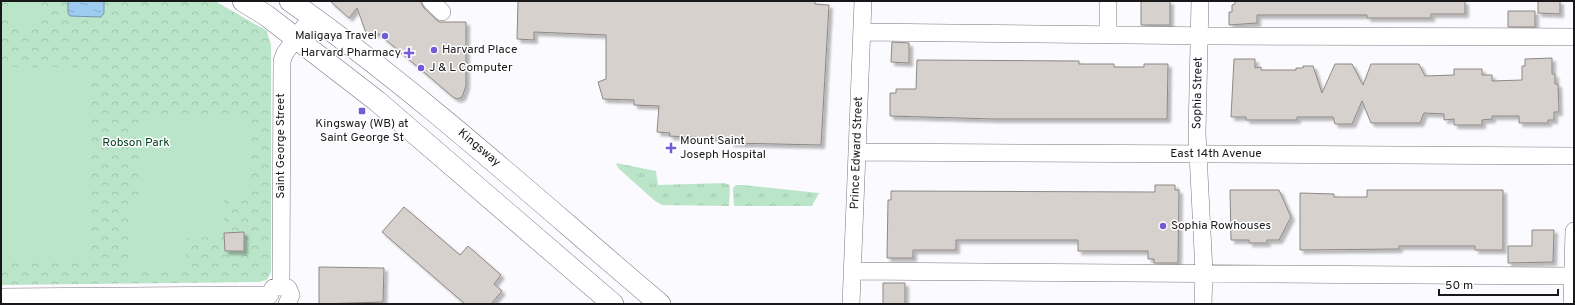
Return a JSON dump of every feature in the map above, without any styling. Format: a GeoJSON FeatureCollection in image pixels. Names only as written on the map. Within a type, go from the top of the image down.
{"type":"FeatureCollection","features":[{"type":"Feature","properties":{"kind":"main road"},"geometry":{"type":"LineString","coordinates":[[243,1],[267,16],[377,101],[613,304]]}},
{"type":"Feature","properties":{"kind":"main road","name":"Kingsway"},"geometry":{"type":"LineString","coordinates":[[290,1],[340,36],[481,148],[660,304]]}},
{"type":"Feature","properties":{"kind":"street","name":"Prince Edward Street"},"geometry":{"type":"LineString","coordinates":[[850,304],[863,1]]}},
{"type":"Feature","properties":{"kind":"street"},"geometry":{"type":"LineString","coordinates":[[1108,1],[1108,34]]}},
{"type":"Feature","properties":{"kind":"street","name":"Sophia Street"},"geometry":{"type":"LineString","coordinates":[[1200,1],[1198,154],[1204,272],[1203,304]]}},
{"type":"Feature","properties":{"kind":"street","name":"Saint George Street"},"geometry":{"type":"LineString","coordinates":[[275,295],[282,73],[285,53],[312,16]]}},
{"type":"Feature","properties":{"kind":"street"},"geometry":{"type":"LineString","coordinates":[[862,32],[1200,36],[1574,36]]}},
{"type":"Feature","properties":{"kind":"street","name":"East 14th Avenue"},"geometry":{"type":"LineString","coordinates":[[857,152],[1574,156]]}},
{"type":"Feature","properties":{"kind":"street"},"geometry":{"type":"LineString","coordinates":[[1572,304],[1574,231]]}},
{"type":"Feature","properties":{"kind":"street"},"geometry":{"type":"LineString","coordinates":[[852,271],[1204,272],[1572,276]]}},
{"type":"Feature","properties":{"kind":"street"},"geometry":{"type":"LineString","coordinates":[[1,297],[275,295],[285,286],[290,291],[291,299],[287,304]]}},
{"type":"Feature","properties":{"kind":"green space","name":"Robson Park"},"geometry":{"type":"Polygon","coordinates":[[[1,1],[215,1],[267,31],[271,45],[271,272],[267,280],[259,282],[1,285],[1,1]]]}},
{"type":"Feature","properties":{"kind":"green space"},"geometry":{"type":"Polygon","coordinates":[[[12,1],[38,1],[38,29],[12,29],[12,1]]]}},
{"type":"Feature","properties":{"kind":"green space"},"geometry":{"type":"Polygon","coordinates":[[[1,67],[88,67],[89,259],[1,259],[1,67]]]}},
{"type":"Feature","properties":{"kind":"green space"},"geometry":{"type":"Polygon","coordinates":[[[250,115],[251,197],[224,197],[224,237],[186,238],[186,271],[131,271],[130,198],[142,198],[142,116],[250,115]]]}},
{"type":"Feature","properties":{"kind":"green space"},"geometry":{"type":"Polygon","coordinates":[[[616,163],[656,171],[658,185],[724,183],[730,185],[729,206],[662,205],[655,201],[618,168],[616,163]]]}},
{"type":"Feature","properties":{"kind":"green space"},"geometry":{"type":"Polygon","coordinates":[[[736,185],[819,193],[812,206],[734,206],[733,188],[736,185]]]}},
{"type":"Feature","properties":{"kind":"water"},"geometry":{"type":"Polygon","coordinates":[[[68,1],[104,1],[104,13],[101,17],[70,16],[68,13],[68,1]]]}},
{"type":"Feature","properties":{"kind":"building","name":"Harvard Place"},"geometry":{"type":"Polygon","coordinates":[[[330,1],[420,1],[424,8],[439,22],[466,22],[466,86],[462,97],[457,99],[453,97],[379,34],[366,33],[357,8],[349,18],[330,1]]]}},
{"type":"Feature","properties":{"kind":"building","name":"Mount Saint Joseph Hospital"},"geometry":{"type":"Polygon","coordinates":[[[518,1],[815,1],[815,4],[829,5],[821,145],[730,143],[731,139],[669,136],[670,133],[657,132],[659,106],[634,105],[634,100],[603,99],[598,82],[606,79],[606,35],[534,32],[534,40],[517,39],[518,1]]]}},
{"type":"Feature","properties":{"kind":"building"},"geometry":{"type":"Polygon","coordinates":[[[1141,1],[1170,1],[1170,25],[1141,25],[1141,1]]]}},
{"type":"Feature","properties":{"kind":"building"},"geometry":{"type":"Polygon","coordinates":[[[1235,1],[1465,1],[1465,14],[1431,14],[1431,18],[1367,18],[1367,15],[1257,15],[1257,23],[1229,25],[1229,12],[1232,12],[1232,5],[1235,4],[1235,1]]]}},
{"type":"Feature","properties":{"kind":"building"},"geometry":{"type":"Polygon","coordinates":[[[1538,1],[1560,1],[1560,14],[1538,13],[1538,1]]]}},
{"type":"Feature","properties":{"kind":"building"},"geometry":{"type":"Polygon","coordinates":[[[1508,11],[1535,11],[1535,27],[1508,27],[1508,11]]]}},
{"type":"Feature","properties":{"kind":"building"},"geometry":{"type":"Polygon","coordinates":[[[892,42],[909,43],[909,63],[891,62],[892,42]]]}},
{"type":"Feature","properties":{"kind":"building"},"geometry":{"type":"Polygon","coordinates":[[[1552,58],[1552,74],[1555,74],[1555,84],[1558,84],[1559,112],[1554,112],[1554,120],[1548,120],[1548,123],[1519,123],[1519,116],[1492,116],[1492,119],[1482,120],[1482,125],[1454,125],[1454,119],[1444,120],[1444,114],[1424,113],[1420,123],[1371,123],[1362,101],[1352,124],[1335,124],[1333,117],[1297,117],[1297,120],[1246,120],[1246,117],[1231,117],[1234,59],[1255,59],[1255,68],[1261,67],[1261,70],[1296,70],[1296,68],[1303,68],[1303,66],[1313,66],[1322,93],[1335,64],[1352,64],[1363,85],[1371,64],[1419,64],[1425,76],[1454,75],[1454,69],[1482,69],[1482,75],[1492,75],[1492,81],[1522,80],[1522,66],[1525,66],[1525,59],[1552,58]]]}},
{"type":"Feature","properties":{"kind":"building"},"geometry":{"type":"Polygon","coordinates":[[[917,60],[1079,61],[1079,64],[1114,64],[1114,67],[1144,67],[1144,64],[1168,64],[1167,119],[994,119],[890,116],[890,93],[896,93],[896,89],[916,89],[917,60]]]}},
{"type":"Feature","properties":{"kind":"building"},"geometry":{"type":"Polygon","coordinates":[[[1155,185],[1175,185],[1175,190],[1179,190],[1178,263],[1154,263],[1154,259],[1148,259],[1148,251],[1078,251],[1078,240],[956,240],[956,250],[913,250],[913,258],[887,258],[888,200],[891,200],[891,191],[1155,192],[1155,185]]]}},
{"type":"Feature","properties":{"kind":"building"},"geometry":{"type":"Polygon","coordinates":[[[1230,190],[1279,190],[1291,217],[1279,240],[1267,240],[1267,243],[1249,243],[1249,240],[1231,240],[1230,190]]]}},
{"type":"Feature","properties":{"kind":"building"},"geometry":{"type":"Polygon","coordinates":[[[1367,190],[1503,190],[1503,250],[1475,250],[1475,246],[1399,246],[1399,249],[1300,250],[1300,193],[1334,194],[1334,197],[1367,197],[1367,190]]]}},
{"type":"Feature","properties":{"kind":"building"},"geometry":{"type":"Polygon","coordinates":[[[404,207],[460,255],[468,246],[501,275],[494,284],[502,291],[491,304],[465,304],[382,232],[404,207]]]}},
{"type":"Feature","properties":{"kind":"building"},"geometry":{"type":"Polygon","coordinates":[[[1532,230],[1554,230],[1553,262],[1508,263],[1508,246],[1532,246],[1532,230]]]}},
{"type":"Feature","properties":{"kind":"building"},"geometry":{"type":"Polygon","coordinates":[[[244,232],[244,251],[225,251],[224,233],[244,232]]]}},
{"type":"Feature","properties":{"kind":"building"},"geometry":{"type":"Polygon","coordinates":[[[319,267],[384,268],[383,302],[319,304],[319,267]]]}},
{"type":"Feature","properties":{"kind":"building"},"geometry":{"type":"Polygon","coordinates":[[[883,283],[905,283],[905,304],[883,304],[883,283]]]}},
{"type":"Feature","properties":{"kind":"place","name":"Maligaya Travel"},"geometry":{"type":"Point","coordinates":[385,36]}},
{"type":"Feature","properties":{"kind":"place","name":"Harvard Place"},"geometry":{"type":"Point","coordinates":[434,50]}},
{"type":"Feature","properties":{"kind":"place","name":"Harvard Pharmacy"},"geometry":{"type":"Point","coordinates":[409,53]}},
{"type":"Feature","properties":{"kind":"place","name":"J & L Computer"},"geometry":{"type":"Point","coordinates":[421,68]}},
{"type":"Feature","properties":{"kind":"place","name":"Kingsway (WB) at Saint George St"},"geometry":{"type":"Point","coordinates":[362,111]}},
{"type":"Feature","properties":{"kind":"place","name":"Mount Saint Joseph Hospital"},"geometry":{"type":"Point","coordinates":[671,148]}},
{"type":"Feature","properties":{"kind":"place","name":"Sophia Rowhouses"},"geometry":{"type":"Point","coordinates":[1163,226]}}]}
